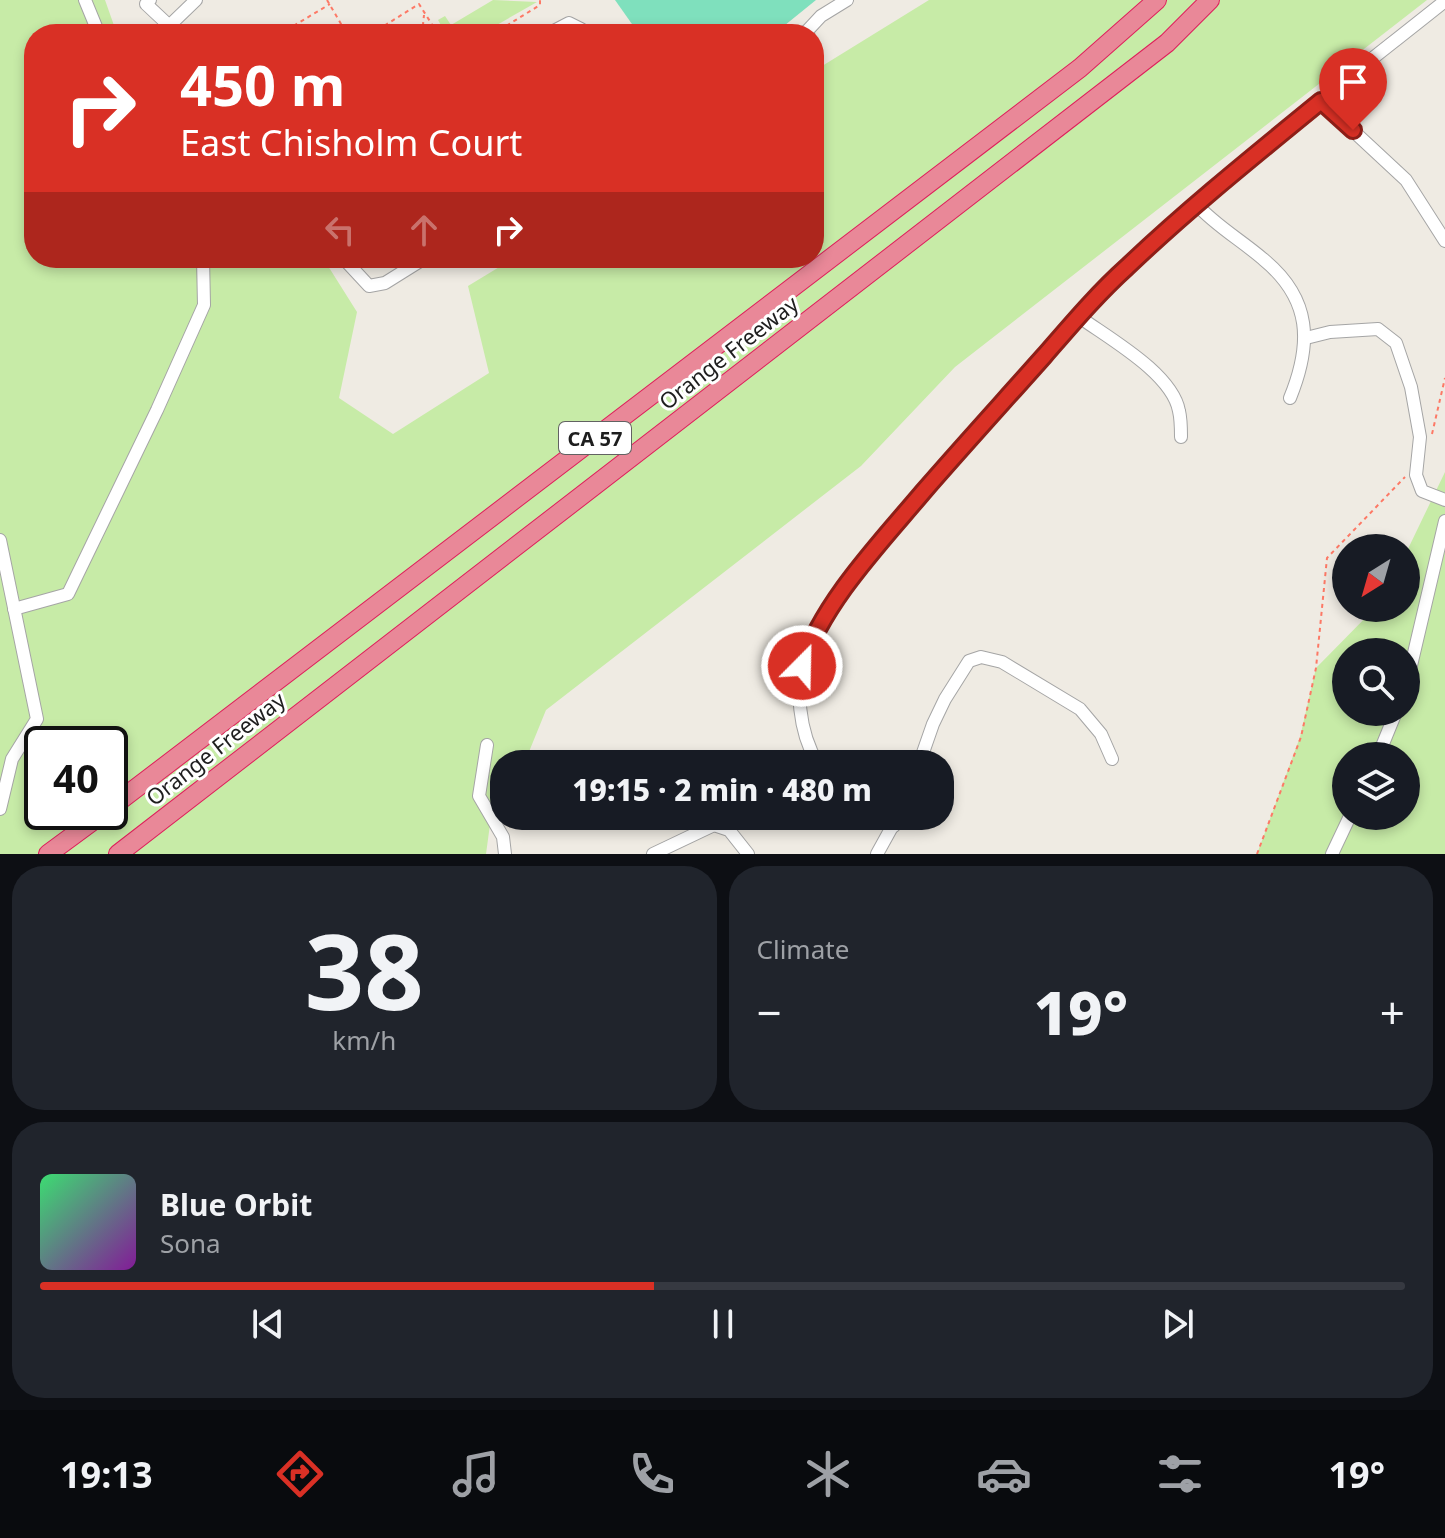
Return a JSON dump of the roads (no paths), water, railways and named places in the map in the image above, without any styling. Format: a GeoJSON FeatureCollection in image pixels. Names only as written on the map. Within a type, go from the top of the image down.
{"type":"FeatureCollection","features":[{"type":"Feature","properties":{"kind":"highway"},"geometry":{"type":"LineString","coordinates":[[1080,68],[1144,0]]}},
{"type":"Feature","properties":{"kind":"highway","name":"Orange Freeway"},"geometry":{"type":"LineString","coordinates":[[824,263],[1080,68],[1157,0]]}},
{"type":"Feature","properties":{"kind":"highway","name":"Orange Freeway"},"geometry":{"type":"LineString","coordinates":[[118,854],[1167,43],[1210,0]]}},
{"type":"Feature","properties":{"kind":"highway"},"geometry":{"type":"LineString","coordinates":[[1167,43],[1226,0]]}},
{"type":"Feature","properties":{"kind":"highway","name":"Orange Freeway"},"geometry":{"type":"LineString","coordinates":[[128,794],[818,268]]}},
{"type":"Feature","properties":{"kind":"highway"},"geometry":{"type":"LineString","coordinates":[[56,849],[81,830]]}},
{"type":"Feature","properties":{"kind":"street"},"geometry":{"type":"LineString","coordinates":[[85,0],[95,24]]}},
{"type":"Feature","properties":{"kind":"street"},"geometry":{"type":"LineString","coordinates":[[150,0],[146,4],[168,24]]}},
{"type":"Feature","properties":{"kind":"street"},"geometry":{"type":"LineString","coordinates":[[178,24],[196,0]]}},
{"type":"Feature","properties":{"kind":"street"},"geometry":{"type":"LineString","coordinates":[[814,24],[847,0]]}},
{"type":"Feature","properties":{"kind":"street"},"geometry":{"type":"LineString","coordinates":[[810,750],[801,712],[802,666],[813,637],[886,536],[984,421],[1125,268],[1196,204],[1444,4]]}},
{"type":"Feature","properties":{"kind":"street"},"geometry":{"type":"LineString","coordinates":[[1321,101],[1406,180],[1445,241]]}},
{"type":"Feature","properties":{"kind":"street"},"geometry":{"type":"LineString","coordinates":[[1196,204],[1215,224],[1263,258],[1284,280],[1299,308],[1306,338],[1303,367],[1290,398]]}},
{"type":"Feature","properties":{"kind":"street"},"geometry":{"type":"LineString","coordinates":[[14,609],[68,594],[204,305],[203,268]]}},
{"type":"Feature","properties":{"kind":"street"},"geometry":{"type":"LineString","coordinates":[[352,268],[369,286],[385,283],[409,268]]}},
{"type":"Feature","properties":{"kind":"street"},"geometry":{"type":"LineString","coordinates":[[1078,316],[1158,375],[1171,391],[1179,409],[1181,437]]}},
{"type":"Feature","properties":{"kind":"street"},"geometry":{"type":"LineString","coordinates":[[1306,338],[1330,332],[1378,329],[1396,343],[1411,387],[1420,437],[1416,475],[1422,491],[1445,500]]}},
{"type":"Feature","properties":{"kind":"street"},"geometry":{"type":"LineString","coordinates":[[1418,638],[1445,521]]}},
{"type":"Feature","properties":{"kind":"street"},"geometry":{"type":"LineString","coordinates":[[0,540],[37,719],[12,759],[0,809]]}},
{"type":"Feature","properties":{"kind":"street"},"geometry":{"type":"LineString","coordinates":[[924,750],[945,699],[969,661],[981,657],[1002,662],[1080,709],[1101,734],[1112,759]]}},
{"type":"Feature","properties":{"kind":"street"},"geometry":{"type":"LineString","coordinates":[[487,745],[479,796],[503,837],[505,854]]}},
{"type":"Feature","properties":{"kind":"street"},"geometry":{"type":"LineString","coordinates":[[653,854],[714,825],[729,830],[748,854]]}},
{"type":"Feature","properties":{"kind":"street"},"geometry":{"type":"LineString","coordinates":[[877,854],[891,830]]}},
{"type":"Feature","properties":{"kind":"street"},"geometry":{"type":"LineString","coordinates":[[1332,854],[1343,830]]}}]}
